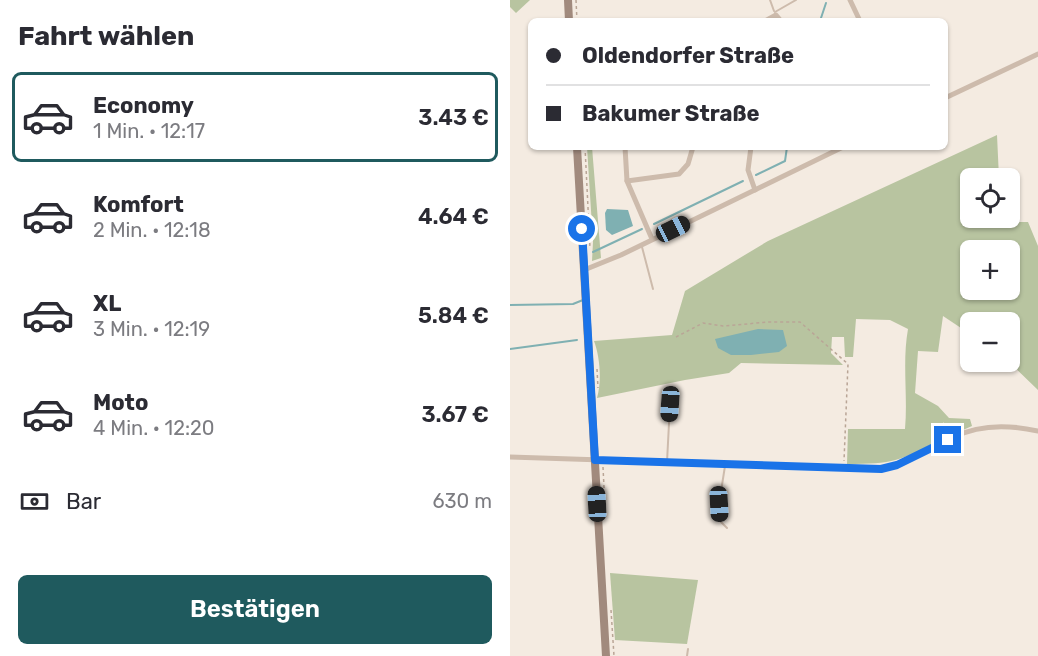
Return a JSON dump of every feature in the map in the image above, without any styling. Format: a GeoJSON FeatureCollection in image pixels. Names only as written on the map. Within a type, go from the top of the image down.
{"type":"FeatureCollection","features":[{"type":"Feature","properties":{"kind":"main road"},"geometry":{"type":"LineString","coordinates":[[568,0],[569,18]]}},
{"type":"Feature","properties":{"kind":"main road"},"geometry":{"type":"LineString","coordinates":[[577,150],[606,656]]}},
{"type":"Feature","properties":{"kind":"street"},"geometry":{"type":"LineString","coordinates":[[850,0],[859,18]]}},
{"type":"Feature","properties":{"kind":"street"},"geometry":{"type":"LineString","coordinates":[[769,18],[775,13],[779,18]]}},
{"type":"Feature","properties":{"kind":"street"},"geometry":{"type":"LineString","coordinates":[[948,97],[1038,54]]}},
{"type":"Feature","properties":{"kind":"street"},"geometry":{"type":"LineString","coordinates":[[625,150],[627,181],[652,239]]}},
{"type":"Feature","properties":{"kind":"street"},"geometry":{"type":"LineString","coordinates":[[627,181],[679,174],[688,164],[692,150]]}},
{"type":"Feature","properties":{"kind":"street"},"geometry":{"type":"LineString","coordinates":[[751,150],[748,170],[755,190]]}},
{"type":"Feature","properties":{"kind":"street"},"geometry":{"type":"LineString","coordinates":[[584,270],[837,150]]}},
{"type":"Feature","properties":{"kind":"street"},"geometry":{"type":"LineString","coordinates":[[510,457],[881,469],[897,465],[956,436],[988,427],[1022,427],[1038,431]]}},
{"type":"Feature","properties":{"kind":"lane"},"geometry":{"type":"LineString","coordinates":[[770,0],[775,13],[796,0]]}},
{"type":"Feature","properties":{"kind":"lane"},"geometry":{"type":"LineString","coordinates":[[641,244],[652,289]]}},
{"type":"Feature","properties":{"kind":"lane"},"geometry":{"type":"LineString","coordinates":[[667,462],[670,404]]}},
{"type":"Feature","properties":{"kind":"lane"},"geometry":{"type":"LineString","coordinates":[[726,463],[719,504],[720,521],[727,528]]}},
{"type":"Feature","properties":{"kind":"lane"},"geometry":{"type":"LineString","coordinates":[[687,656],[688,649]]}},
{"type":"Feature","properties":{"kind":"path"},"geometry":{"type":"LineString","coordinates":[[576,0],[577,18]]}},
{"type":"Feature","properties":{"kind":"path"},"geometry":{"type":"LineString","coordinates":[[676,337],[703,323],[723,326],[800,322],[848,364],[846,445],[843,467]]}},
{"type":"Feature","properties":{"kind":"green space"},"geometry":{"type":"Polygon","coordinates":[[[510,0],[530,0],[516,13],[510,7],[510,0]]]}},
{"type":"Feature","properties":{"kind":"green space"},"geometry":{"type":"Polygon","coordinates":[[[997,135],[999,168],[960,168],[960,228],[1020,228],[1020,222],[1028,222],[1038,246],[1038,390],[1019,372],[1020,312],[960,312],[960,327],[943,316],[938,352],[918,351],[915,393],[938,406],[949,418],[970,419],[972,426],[954,434],[943,422],[945,435],[941,439],[896,460],[847,464],[848,429],[905,429],[905,354],[908,329],[890,320],[856,319],[853,357],[845,357],[844,337],[832,337],[831,353],[843,365],[741,363],[729,373],[597,398],[600,369],[594,341],[672,335],[685,291],[768,241],[997,135]]]}},
{"type":"Feature","properties":{"kind":"green space"},"geometry":{"type":"Polygon","coordinates":[[[587,150],[592,150],[601,258],[592,261],[593,242],[587,150]]]}},
{"type":"Feature","properties":{"kind":"green space"},"geometry":{"type":"Polygon","coordinates":[[[610,573],[698,580],[687,644],[615,640],[610,573]]]}},
{"type":"Feature","properties":{"kind":"water"},"geometry":{"type":"Polygon","coordinates":[[[607,209],[628,210],[633,226],[612,235],[606,230],[605,213],[607,209]]]}},
{"type":"Feature","properties":{"kind":"water"},"geometry":{"type":"Polygon","coordinates":[[[758,329],[783,330],[787,346],[779,352],[751,355],[731,355],[718,348],[715,339],[758,329]]]}},
{"type":"Feature","properties":{"kind":"waterway"},"geometry":{"type":"LineString","coordinates":[[821,18],[826,3]]}},
{"type":"Feature","properties":{"kind":"waterway"},"geometry":{"type":"LineString","coordinates":[[756,175],[785,161],[787,150]]}},
{"type":"Feature","properties":{"kind":"waterway"},"geometry":{"type":"LineString","coordinates":[[654,224],[743,181]]}},
{"type":"Feature","properties":{"kind":"waterway"},"geometry":{"type":"LineString","coordinates":[[593,252],[642,229]]}},
{"type":"Feature","properties":{"kind":"waterway"},"geometry":{"type":"LineString","coordinates":[[510,305],[573,304],[583,300]]}},
{"type":"Feature","properties":{"kind":"waterway"},"geometry":{"type":"LineString","coordinates":[[510,349],[577,340]]}},
{"type":"Feature","properties":{"kind":"route"},"geometry":{"type":"LineString","coordinates":[[582,229],[595,460],[881,469],[897,465],[948,440]]}}]}
